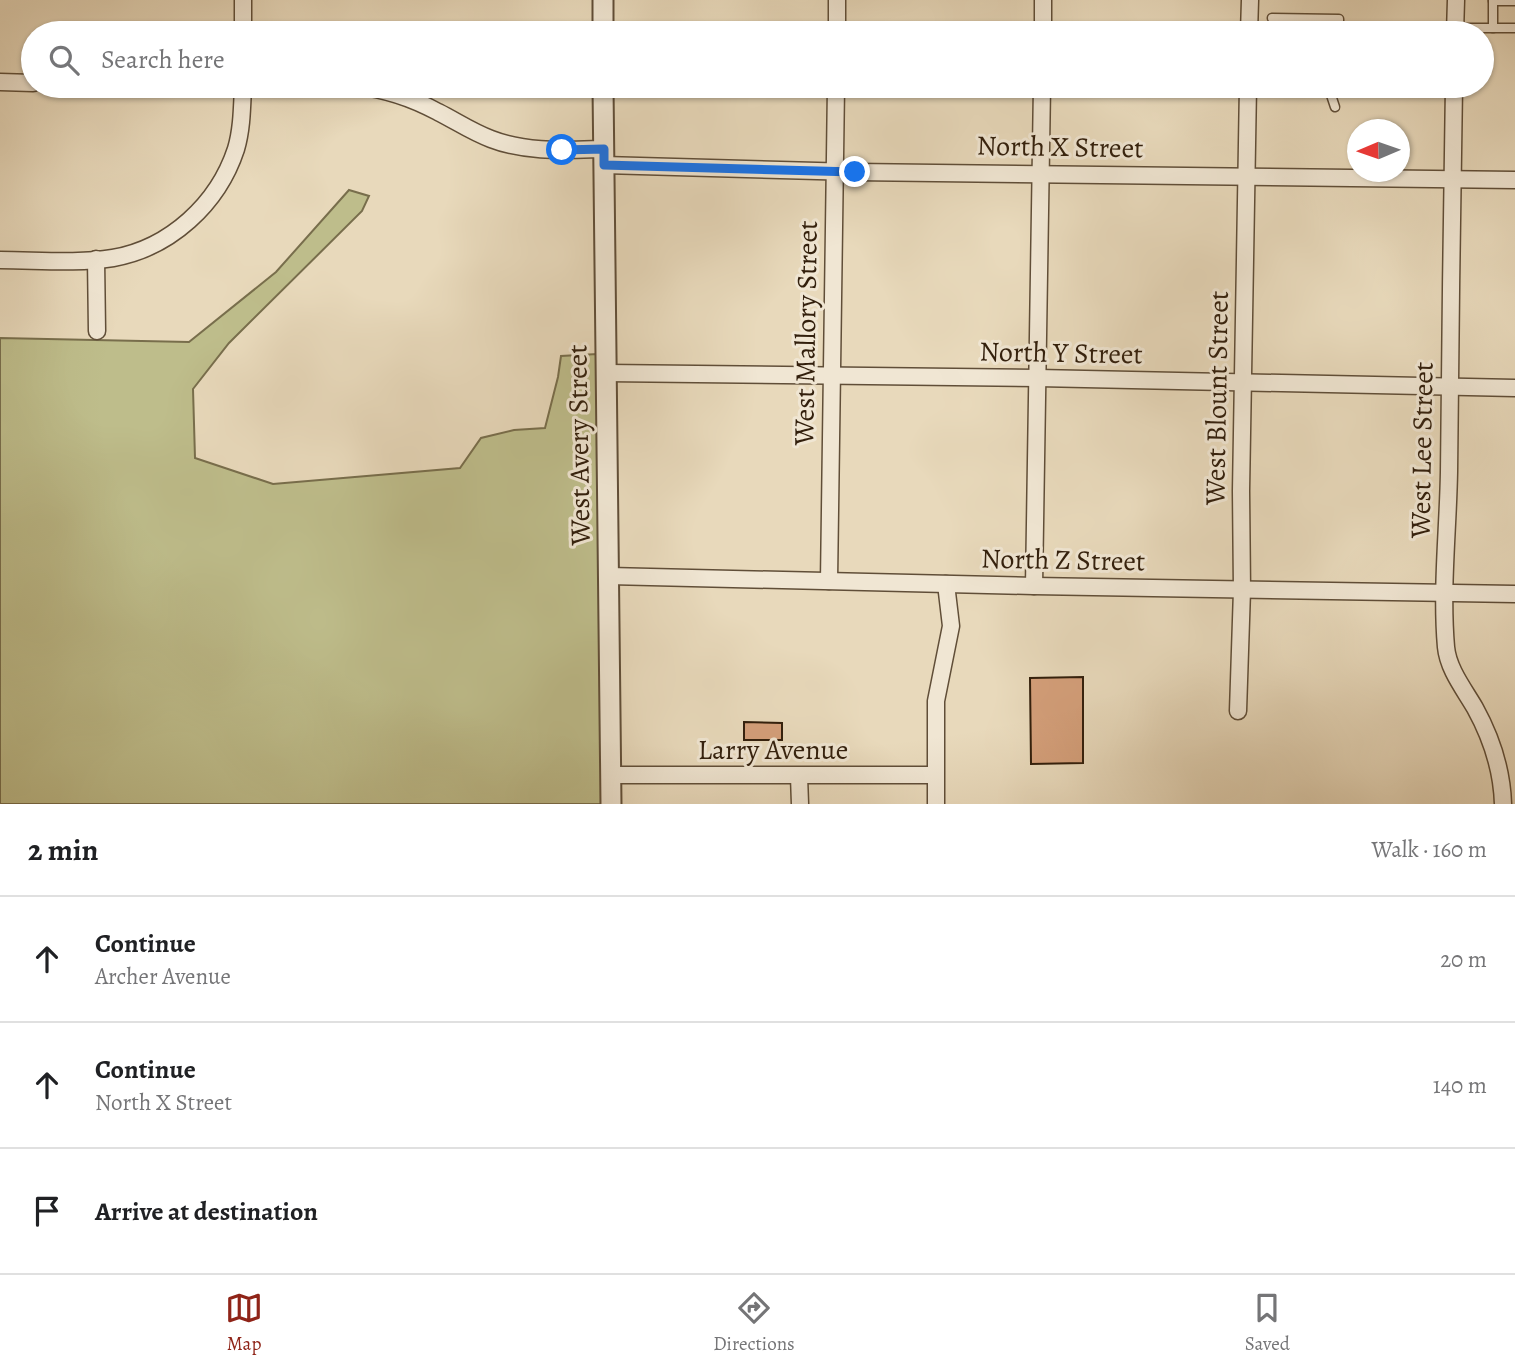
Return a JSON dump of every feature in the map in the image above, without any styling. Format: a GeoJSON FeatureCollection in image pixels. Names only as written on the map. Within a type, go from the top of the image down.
{"type":"FeatureCollection","features":[{"type":"Feature","properties":{"kind":"street"},"geometry":{"type":"LineString","coordinates":[[243,0],[243,21]]}},
{"type":"Feature","properties":{"kind":"street"},"geometry":{"type":"LineString","coordinates":[[603,0],[603,21]]}},
{"type":"Feature","properties":{"kind":"street"},"geometry":{"type":"LineString","coordinates":[[837,0],[837,21]]}},
{"type":"Feature","properties":{"kind":"street"},"geometry":{"type":"LineString","coordinates":[[1043,0],[1043,21]]}},
{"type":"Feature","properties":{"kind":"street"},"geometry":{"type":"LineString","coordinates":[[1249,21],[1250,0]]}},
{"type":"Feature","properties":{"kind":"street"},"geometry":{"type":"LineString","coordinates":[[1455,21],[1456,0]]}},
{"type":"Feature","properties":{"kind":"street"},"geometry":{"type":"LineString","coordinates":[[0,82],[21,83]]}},
{"type":"Feature","properties":{"kind":"street"},"geometry":{"type":"LineString","coordinates":[[0,260],[118,257],[156,243],[182,226],[206,203],[224,177],[236,148],[243,98]]}},
{"type":"Feature","properties":{"kind":"street","name":"North X Street"},"geometry":{"type":"LineString","coordinates":[[406,98],[478,134],[518,147],[604,157],[835,170],[1515,180]]}},
{"type":"Feature","properties":{"kind":"street","name":"West Avery Street"},"geometry":{"type":"LineString","coordinates":[[603,98],[611,804]]}},
{"type":"Feature","properties":{"kind":"street","name":"West Mallory Street"},"geometry":{"type":"LineString","coordinates":[[829,582],[836,98]]}},
{"type":"Feature","properties":{"kind":"street"},"geometry":{"type":"LineString","coordinates":[[1034,586],[1042,98]]}},
{"type":"Feature","properties":{"kind":"street","name":"West Blount Street"},"geometry":{"type":"LineString","coordinates":[[1238,711],[1248,98]]}},
{"type":"Feature","properties":{"kind":"street","name":"West Lee Street"},"geometry":{"type":"LineString","coordinates":[[1454,98],[1446,650],[1449,662],[1489,740],[1507,802]]}},
{"type":"Feature","properties":{"kind":"street"},"geometry":{"type":"LineString","coordinates":[[96,259],[97,331]]}},
{"type":"Feature","properties":{"kind":"street","name":"North Y Street"},"geometry":{"type":"LineString","coordinates":[[606,373],[1038,378],[1515,388]]}},
{"type":"Feature","properties":{"kind":"street","name":"North Z Street"},"geometry":{"type":"LineString","coordinates":[[609,576],[1515,594]]}},
{"type":"Feature","properties":{"kind":"street"},"geometry":{"type":"LineString","coordinates":[[936,804],[936,701],[951,626],[946,584]]}},
{"type":"Feature","properties":{"kind":"street","name":"Larry Avenue"},"geometry":{"type":"LineString","coordinates":[[612,775],[935,775]]}},
{"type":"Feature","properties":{"kind":"street"},"geometry":{"type":"LineString","coordinates":[[799,776],[800,804]]}},
{"type":"Feature","properties":{"kind":"lane"},"geometry":{"type":"LineString","coordinates":[[1493,21],[1493,1],[1515,1]]}},
{"type":"Feature","properties":{"kind":"lane"},"geometry":{"type":"LineString","coordinates":[[1272,18],[1339,21]]}},
{"type":"Feature","properties":{"kind":"lane"},"geometry":{"type":"LineString","coordinates":[[1494,28],[1515,28]]}},
{"type":"Feature","properties":{"kind":"lane"},"geometry":{"type":"LineString","coordinates":[[1332,98],[1335,107]]}},
{"type":"Feature","properties":{"kind":"shaded area"},"geometry":{"type":"Polygon","coordinates":[[[349,190],[369,196],[362,211],[229,343],[193,389],[195,458],[273,484],[460,468],[481,438],[514,430],[545,428],[561,356],[597,354],[604,804],[0,804],[0,338],[189,342],[276,272],[349,190]]]}},
{"type":"Feature","properties":{"kind":"building"},"geometry":{"type":"Polygon","coordinates":[[[1083,677],[1083,763],[1031,764],[1030,678],[1083,677]]]}},
{"type":"Feature","properties":{"kind":"building"},"geometry":{"type":"Polygon","coordinates":[[[744,722],[782,723],[782,740],[744,740],[744,722]]]}},
{"type":"Feature","properties":{"kind":"route"},"geometry":{"type":"LineString","coordinates":[[562,150],[604,149],[604,165],[855,172]]}}]}
